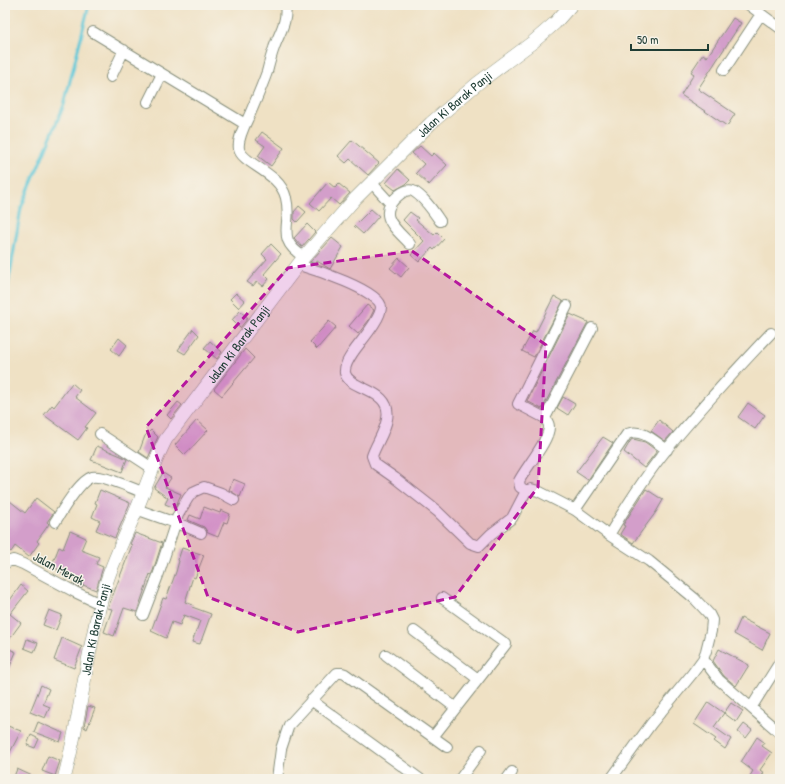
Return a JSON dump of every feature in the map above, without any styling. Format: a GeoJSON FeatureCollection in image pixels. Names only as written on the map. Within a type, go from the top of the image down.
{"type":"FeatureCollection","features":[{"type":"Feature","properties":{"kind":"street"},"geometry":{"type":"LineString","coordinates":[[285,5],[286,18],[273,49],[262,86],[240,138],[239,150],[244,157],[278,182],[282,189],[286,197],[288,210],[288,242],[301,261],[347,282],[373,297],[380,304],[381,309],[376,321],[350,357],[345,367],[347,377],[351,381],[374,393],[385,404],[387,410],[387,420],[372,456],[375,464],[437,511],[465,539],[475,546],[479,546],[512,518],[526,492],[531,489],[538,491],[576,510],[609,535],[649,561],[694,598],[709,614],[712,620],[711,631],[703,659],[651,724],[611,779]]}},
{"type":"Feature","properties":{"kind":"street","name":"Jalan Ki Barak Panji"},"geometry":{"type":"LineString","coordinates":[[64,779],[100,604],[112,567],[152,468],[166,439],[301,261],[344,210],[454,102],[533,42],[555,23],[570,5]]}},
{"type":"Feature","properties":{"kind":"street"},"geometry":{"type":"LineString","coordinates":[[749,5],[780,28]]}},
{"type":"Feature","properties":{"kind":"street"},"geometry":{"type":"LineString","coordinates":[[724,70],[761,14]]}},
{"type":"Feature","properties":{"kind":"street"},"geometry":{"type":"LineString","coordinates":[[93,32],[246,124]]}},
{"type":"Feature","properties":{"kind":"street"},"geometry":{"type":"LineString","coordinates":[[111,76],[124,50]]}},
{"type":"Feature","properties":{"kind":"street"},"geometry":{"type":"LineString","coordinates":[[148,102],[162,74]]}},
{"type":"Feature","properties":{"kind":"street"},"geometry":{"type":"LineString","coordinates":[[371,182],[390,203]]}},
{"type":"Feature","properties":{"kind":"street"},"geometry":{"type":"LineString","coordinates":[[410,244],[399,232],[388,216],[390,203],[403,192],[409,190],[414,192],[421,198],[440,221]]}},
{"type":"Feature","properties":{"kind":"street"},"geometry":{"type":"LineString","coordinates":[[526,492],[520,486],[519,481],[543,444],[549,428],[548,422],[545,418],[518,404],[567,306]]}},
{"type":"Feature","properties":{"kind":"street"},"geometry":{"type":"LineString","coordinates":[[545,418],[592,328]]}},
{"type":"Feature","properties":{"kind":"street"},"geometry":{"type":"LineString","coordinates":[[609,535],[631,499],[667,450],[739,366],[771,333]]}},
{"type":"Feature","properties":{"kind":"street"},"geometry":{"type":"LineString","coordinates":[[576,510],[627,434],[634,431],[639,432],[667,450]]}},
{"type":"Feature","properties":{"kind":"street"},"geometry":{"type":"LineString","coordinates":[[100,434],[152,468]]}},
{"type":"Feature","properties":{"kind":"street"},"geometry":{"type":"LineString","coordinates":[[55,522],[74,493],[86,481],[92,478],[102,478],[143,492]]}},
{"type":"Feature","properties":{"kind":"street"},"geometry":{"type":"LineString","coordinates":[[143,615],[175,523],[188,498],[193,492],[204,487],[212,489],[234,500]]}},
{"type":"Feature","properties":{"kind":"street"},"geometry":{"type":"LineString","coordinates":[[136,509],[201,533]]}},
{"type":"Feature","properties":{"kind":"street","name":"Jalan Merak"},"geometry":{"type":"LineString","coordinates":[[5,553],[9,562],[23,564],[100,604]]}},
{"type":"Feature","properties":{"kind":"street"},"geometry":{"type":"LineString","coordinates":[[433,737],[506,644],[442,598]]}},
{"type":"Feature","properties":{"kind":"street"},"geometry":{"type":"LineString","coordinates":[[414,631],[478,679]]}},
{"type":"Feature","properties":{"kind":"street"},"geometry":{"type":"LineString","coordinates":[[386,656],[456,708]]}},
{"type":"Feature","properties":{"kind":"street"},"geometry":{"type":"LineString","coordinates":[[703,659],[719,680],[780,734]]}},
{"type":"Feature","properties":{"kind":"street"},"geometry":{"type":"LineString","coordinates":[[751,708],[780,662]]}},
{"type":"Feature","properties":{"kind":"street"},"geometry":{"type":"LineString","coordinates":[[277,779],[281,748],[289,725],[337,673],[342,673],[447,747]]}},
{"type":"Feature","properties":{"kind":"street"},"geometry":{"type":"LineString","coordinates":[[311,700],[420,779]]}},
{"type":"Feature","properties":{"kind":"street"},"geometry":{"type":"LineString","coordinates":[[460,779],[481,750]]}},
{"type":"Feature","properties":{"kind":"highlighted area"},"geometry":{"type":"Polygon","coordinates":[[[412,251],[546,345],[538,487],[455,597],[298,632],[208,597],[146,427],[288,268],[412,251]]]}},
{"type":"Feature","properties":{"kind":"building"},"geometry":{"type":"Polygon","coordinates":[[[733,18],[741,23],[698,89],[735,114],[727,126],[681,95],[694,74],[691,72],[703,54],[707,57],[733,18]]]}},
{"type":"Feature","properties":{"kind":"building"},"geometry":{"type":"Polygon","coordinates":[[[262,132],[284,148],[271,166],[258,156],[265,146],[256,140],[262,132]]]}},
{"type":"Feature","properties":{"kind":"building"},"geometry":{"type":"Polygon","coordinates":[[[352,140],[379,163],[368,175],[350,159],[346,163],[338,156],[352,140]]]}},
{"type":"Feature","properties":{"kind":"building"},"geometry":{"type":"Polygon","coordinates":[[[420,146],[431,156],[434,153],[447,165],[429,185],[416,173],[424,164],[412,153],[420,146]]]}},
{"type":"Feature","properties":{"kind":"building"},"geometry":{"type":"Polygon","coordinates":[[[398,169],[410,180],[395,190],[386,183],[398,169]]]}},
{"type":"Feature","properties":{"kind":"building"},"geometry":{"type":"Polygon","coordinates":[[[328,182],[335,188],[339,184],[350,193],[339,205],[331,198],[319,211],[310,203],[328,182]]]}},
{"type":"Feature","properties":{"kind":"building"},"geometry":{"type":"Polygon","coordinates":[[[299,206],[306,212],[297,222],[294,219],[294,212],[299,206]]]}},
{"type":"Feature","properties":{"kind":"building"},"geometry":{"type":"Polygon","coordinates":[[[371,209],[379,216],[363,234],[354,226],[371,209]]]}},
{"type":"Feature","properties":{"kind":"building"},"geometry":{"type":"Polygon","coordinates":[[[410,212],[418,218],[416,220],[434,235],[437,232],[444,239],[434,250],[432,248],[419,262],[411,255],[424,241],[403,220],[410,212]]]}},
{"type":"Feature","properties":{"kind":"building"},"geometry":{"type":"Polygon","coordinates":[[[307,224],[315,232],[302,247],[294,238],[307,224]]]}},
{"type":"Feature","properties":{"kind":"building"},"geometry":{"type":"Polygon","coordinates":[[[332,238],[343,247],[330,269],[317,261],[316,264],[310,262],[332,238]]]}},
{"type":"Feature","properties":{"kind":"building"},"geometry":{"type":"Polygon","coordinates":[[[271,244],[281,254],[264,274],[269,279],[263,286],[257,281],[253,286],[247,282],[267,259],[262,254],[271,244]]]}},
{"type":"Feature","properties":{"kind":"building"},"geometry":{"type":"Polygon","coordinates":[[[399,258],[409,267],[401,277],[390,268],[399,258]]]}},
{"type":"Feature","properties":{"kind":"building"},"geometry":{"type":"Polygon","coordinates":[[[236,293],[245,301],[239,308],[230,299],[236,293]]]}},
{"type":"Feature","properties":{"kind":"building"},"geometry":{"type":"Polygon","coordinates":[[[554,296],[563,301],[534,357],[522,351],[533,331],[536,332],[554,296]]]}},
{"type":"Feature","properties":{"kind":"building"},"geometry":{"type":"Polygon","coordinates":[[[367,305],[374,310],[369,320],[358,334],[349,326],[367,305]]]}},
{"type":"Feature","properties":{"kind":"building"},"geometry":{"type":"Polygon","coordinates":[[[240,311],[248,318],[240,328],[232,320],[240,311]]]}},
{"type":"Feature","properties":{"kind":"building"},"geometry":{"type":"Polygon","coordinates":[[[570,314],[588,322],[542,409],[527,401],[570,314]]]}},
{"type":"Feature","properties":{"kind":"building"},"geometry":{"type":"Polygon","coordinates":[[[329,321],[336,327],[317,349],[310,342],[329,321]]]}},
{"type":"Feature","properties":{"kind":"building"},"geometry":{"type":"Polygon","coordinates":[[[193,329],[199,335],[185,354],[178,350],[193,329]]]}},
{"type":"Feature","properties":{"kind":"building"},"geometry":{"type":"Polygon","coordinates":[[[119,338],[127,345],[119,356],[111,349],[119,338]]]}},
{"type":"Feature","properties":{"kind":"building"},"geometry":{"type":"Polygon","coordinates":[[[210,341],[222,352],[217,359],[204,348],[210,341]]]}},
{"type":"Feature","properties":{"kind":"building"},"geometry":{"type":"Polygon","coordinates":[[[245,349],[254,358],[222,396],[214,389],[245,349]]]}},
{"type":"Feature","properties":{"kind":"building"},"geometry":{"type":"Polygon","coordinates":[[[72,383],[80,390],[75,397],[96,413],[85,427],[87,428],[78,440],[44,415],[52,405],[54,407],[72,383]]]}},
{"type":"Feature","properties":{"kind":"building"},"geometry":{"type":"Polygon","coordinates":[[[563,397],[575,404],[568,415],[557,408],[563,397]]]}},
{"type":"Feature","properties":{"kind":"building"},"geometry":{"type":"Polygon","coordinates":[[[178,402],[182,405],[171,419],[167,415],[178,402]]]}},
{"type":"Feature","properties":{"kind":"building"},"geometry":{"type":"Polygon","coordinates":[[[748,403],[765,415],[755,429],[738,417],[748,403]]]}},
{"type":"Feature","properties":{"kind":"building"},"geometry":{"type":"Polygon","coordinates":[[[197,420],[208,430],[185,455],[175,445],[197,420]]]}},
{"type":"Feature","properties":{"kind":"building"},"geometry":{"type":"Polygon","coordinates":[[[659,420],[673,432],[665,441],[651,431],[659,420]]]}},
{"type":"Feature","properties":{"kind":"building"},"geometry":{"type":"Polygon","coordinates":[[[151,430],[158,437],[148,458],[139,452],[145,436],[151,430]]]}},
{"type":"Feature","properties":{"kind":"building"},"geometry":{"type":"Polygon","coordinates":[[[603,437],[613,443],[588,480],[576,472],[603,437]]]}},
{"type":"Feature","properties":{"kind":"building"},"geometry":{"type":"Polygon","coordinates":[[[633,439],[645,442],[657,451],[644,468],[624,452],[633,439]]]}},
{"type":"Feature","properties":{"kind":"building"},"geometry":{"type":"Polygon","coordinates":[[[97,446],[127,459],[122,472],[91,460],[97,446]]]}},
{"type":"Feature","properties":{"kind":"building"},"geometry":{"type":"Polygon","coordinates":[[[163,473],[171,478],[165,487],[181,494],[175,508],[165,504],[168,498],[154,488],[163,473]]]}},
{"type":"Feature","properties":{"kind":"building"},"geometry":{"type":"Polygon","coordinates":[[[233,479],[245,484],[240,497],[229,490],[233,479]]]}},
{"type":"Feature","properties":{"kind":"building"},"geometry":{"type":"Polygon","coordinates":[[[646,489],[663,500],[633,543],[620,534],[625,526],[623,525],[646,489]]]}},
{"type":"Feature","properties":{"kind":"building"},"geometry":{"type":"Polygon","coordinates":[[[100,490],[130,503],[115,538],[96,530],[100,521],[92,517],[100,490]]]}},
{"type":"Feature","properties":{"kind":"building"},"geometry":{"type":"Polygon","coordinates":[[[36,498],[54,512],[47,522],[49,524],[37,541],[39,543],[29,557],[15,546],[11,552],[5,547],[5,508],[10,501],[25,513],[36,498]]]}},
{"type":"Feature","properties":{"kind":"building"},"geometry":{"type":"Polygon","coordinates":[[[204,507],[220,513],[221,510],[230,514],[227,523],[224,522],[218,537],[208,533],[204,527],[188,520],[190,515],[200,519],[204,507]]]}},
{"type":"Feature","properties":{"kind":"building"},"geometry":{"type":"Polygon","coordinates":[[[70,531],[86,538],[81,550],[99,557],[96,564],[103,567],[96,590],[83,585],[82,588],[73,584],[76,578],[57,571],[58,569],[51,567],[59,547],[63,549],[70,531]]]}},
{"type":"Feature","properties":{"kind":"building"},"geometry":{"type":"Polygon","coordinates":[[[135,533],[162,543],[137,612],[124,608],[114,636],[104,632],[112,609],[108,608],[132,545],[130,544],[135,533]]]}},
{"type":"Feature","properties":{"kind":"building"},"geometry":{"type":"Polygon","coordinates":[[[182,548],[204,555],[195,578],[193,577],[185,602],[193,605],[192,607],[211,614],[200,644],[192,642],[200,621],[184,615],[180,625],[172,622],[166,638],[151,631],[163,598],[166,599],[176,572],[182,548]]]}},
{"type":"Feature","properties":{"kind":"building"},"geometry":{"type":"Polygon","coordinates":[[[21,585],[28,591],[10,614],[21,623],[5,645],[5,607],[21,585]]]}},
{"type":"Feature","properties":{"kind":"building"},"geometry":{"type":"Polygon","coordinates":[[[49,610],[62,615],[56,630],[43,625],[49,610]]]}},
{"type":"Feature","properties":{"kind":"building"},"geometry":{"type":"Polygon","coordinates":[[[741,618],[770,633],[762,650],[734,634],[741,618]]]}},
{"type":"Feature","properties":{"kind":"building"},"geometry":{"type":"Polygon","coordinates":[[[62,638],[82,647],[74,668],[54,660],[62,638]]]}},
{"type":"Feature","properties":{"kind":"building"},"geometry":{"type":"Polygon","coordinates":[[[27,639],[38,643],[34,652],[24,648],[27,639]]]}},
{"type":"Feature","properties":{"kind":"building"},"geometry":{"type":"Polygon","coordinates":[[[5,647],[16,652],[5,678],[5,647]]]}},
{"type":"Feature","properties":{"kind":"building"},"geometry":{"type":"Polygon","coordinates":[[[719,649],[749,665],[736,686],[724,676],[713,661],[719,649]]]}},
{"type":"Feature","properties":{"kind":"building"},"geometry":{"type":"Polygon","coordinates":[[[41,685],[49,689],[43,704],[50,707],[45,718],[30,712],[41,685]]]}},
{"type":"Feature","properties":{"kind":"building"},"geometry":{"type":"Polygon","coordinates":[[[708,702],[724,713],[714,727],[731,739],[725,749],[714,741],[716,739],[694,724],[708,702]]]}},
{"type":"Feature","properties":{"kind":"building"},"geometry":{"type":"Polygon","coordinates":[[[731,703],[743,711],[736,722],[724,713],[731,703]]]}},
{"type":"Feature","properties":{"kind":"building"},"geometry":{"type":"Polygon","coordinates":[[[88,706],[95,708],[87,729],[84,727],[88,706]]]}},
{"type":"Feature","properties":{"kind":"building"},"geometry":{"type":"Polygon","coordinates":[[[38,722],[63,733],[60,742],[34,732],[38,722]]]}},
{"type":"Feature","properties":{"kind":"building"},"geometry":{"type":"Polygon","coordinates":[[[744,724],[752,730],[746,738],[738,732],[744,724]]]}},
{"type":"Feature","properties":{"kind":"building"},"geometry":{"type":"Polygon","coordinates":[[[5,725],[21,731],[5,762],[5,725]]]}},
{"type":"Feature","properties":{"kind":"building"},"geometry":{"type":"Polygon","coordinates":[[[31,735],[39,739],[35,748],[27,745],[31,735]]]}},
{"type":"Feature","properties":{"kind":"building"},"geometry":{"type":"Polygon","coordinates":[[[757,737],[764,742],[762,746],[772,753],[760,770],[764,773],[759,779],[748,779],[753,771],[741,762],[757,737]]]}},
{"type":"Feature","properties":{"kind":"building"},"geometry":{"type":"Polygon","coordinates":[[[48,756],[60,761],[55,776],[42,771],[48,756]]]}},
{"type":"Feature","properties":{"kind":"building"},"geometry":{"type":"Polygon","coordinates":[[[17,769],[39,779],[13,779],[17,769]]]}},
{"type":"Feature","properties":{"kind":"waterway"},"geometry":{"type":"LineString","coordinates":[[5,303],[21,208],[64,105],[89,5]]}}]}
